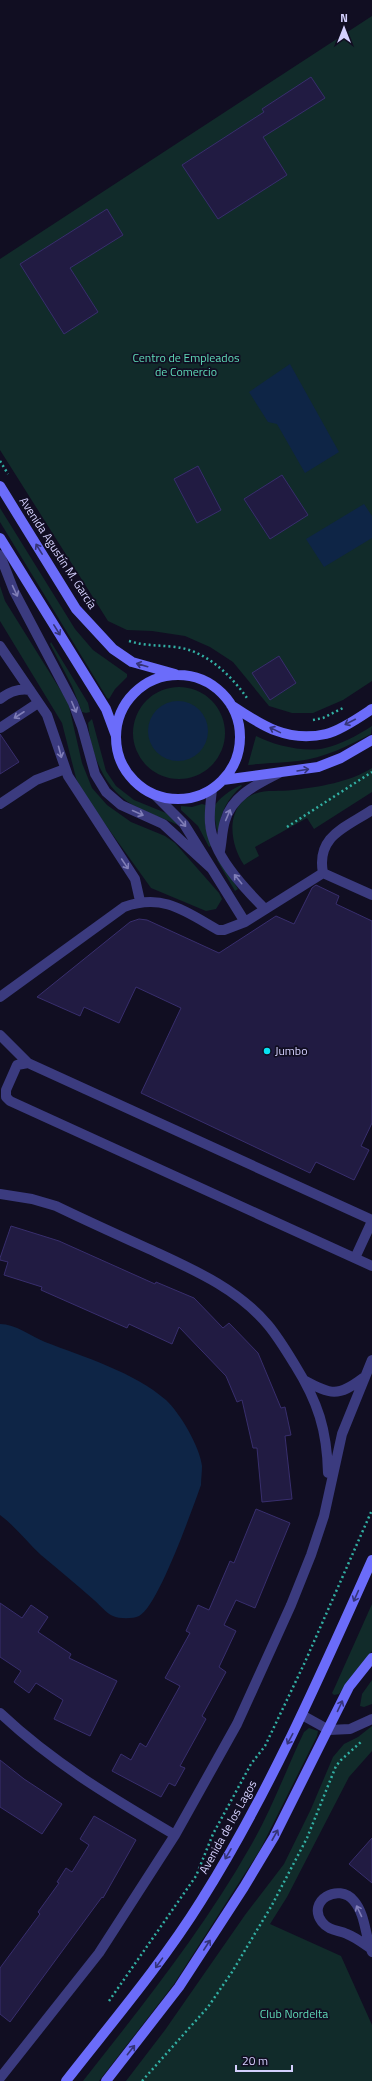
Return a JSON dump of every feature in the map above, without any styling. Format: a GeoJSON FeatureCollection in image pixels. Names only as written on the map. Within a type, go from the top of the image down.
{"type":"FeatureCollection","features":[{"type":"Feature","properties":{"kind":"main road","name":"Avenida Agustín M. García"},"geometry":{"type":"LineString","coordinates":[[0,486],[76,609],[113,649],[132,662],[179,675]]}},
{"type":"Feature","properties":{"kind":"main road"},"geometry":{"type":"LineString","coordinates":[[0,538],[106,708],[116,736],[118,754],[126,772],[139,785],[155,795],[174,799],[193,797],[212,789],[223,780],[235,762],[239,748],[240,733],[237,718],[231,704]]}},
{"type":"Feature","properties":{"kind":"main road"},"geometry":{"type":"LineString","coordinates":[[116,736],[119,717],[128,700],[142,686],[160,678],[179,675],[199,679],[217,689],[231,704],[255,721],[283,734],[302,737],[327,734],[372,709]]}},
{"type":"Feature","properties":{"kind":"main road"},"geometry":{"type":"LineString","coordinates":[[223,780],[318,767],[341,758],[372,740]]}},
{"type":"Feature","properties":{"kind":"main road","name":"Avenida de los Lagos"},"geometry":{"type":"LineString","coordinates":[[66,2081],[158,1964],[202,1900],[248,1818],[302,1715],[372,1560]]}},
{"type":"Feature","properties":{"kind":"main road"},"geometry":{"type":"LineString","coordinates":[[106,2081],[179,1987],[206,1947],[274,1836],[329,1730],[349,1687],[372,1658]]}},
{"type":"Feature","properties":{"kind":"street"},"geometry":{"type":"LineString","coordinates":[[0,555],[14,591],[73,703],[82,726],[95,774],[106,792],[121,805],[163,824],[211,868]]}},
{"type":"Feature","properties":{"kind":"street"},"geometry":{"type":"LineString","coordinates":[[0,646],[47,715],[65,769],[135,879],[140,901]]}},
{"type":"Feature","properties":{"kind":"street"},"geometry":{"type":"LineString","coordinates":[[0,699],[14,691],[23,689],[30,690]]}},
{"type":"Feature","properties":{"kind":"street"},"geometry":{"type":"LineString","coordinates":[[0,728],[38,703]]}},
{"type":"Feature","properties":{"kind":"street"},"geometry":{"type":"LineString","coordinates":[[0,804],[36,780],[65,769]]}},
{"type":"Feature","properties":{"kind":"street"},"geometry":{"type":"LineString","coordinates":[[220,853],[225,820],[232,806],[253,787],[279,773]]}},
{"type":"Feature","properties":{"kind":"street"},"geometry":{"type":"LineString","coordinates":[[212,789],[210,824],[220,853],[235,875],[264,908]]}},
{"type":"Feature","properties":{"kind":"street"},"geometry":{"type":"LineString","coordinates":[[155,795],[184,824],[245,922]]}},
{"type":"Feature","properties":{"kind":"street"},"geometry":{"type":"LineString","coordinates":[[323,873],[321,853],[326,842],[372,810]]}},
{"type":"Feature","properties":{"kind":"street"},"geometry":{"type":"LineString","coordinates":[[0,996],[124,907],[140,901],[166,903],[218,930],[224,930],[245,922],[264,908],[323,873]]}},
{"type":"Feature","properties":{"kind":"street"},"geometry":{"type":"LineString","coordinates":[[323,873],[372,895]]}},
{"type":"Feature","properties":{"kind":"street"},"geometry":{"type":"LineString","coordinates":[[0,1035],[28,1063],[372,1220],[355,1258]]}},
{"type":"Feature","properties":{"kind":"street"},"geometry":{"type":"LineString","coordinates":[[28,1063],[17,1065],[6,1090],[6,1097],[10,1101],[372,1266]]}},
{"type":"Feature","properties":{"kind":"street"},"geometry":{"type":"LineString","coordinates":[[0,1194],[32,1199],[56,1206],[192,1269],[222,1285],[268,1324],[304,1380],[324,1425],[327,1448],[328,1493]]}},
{"type":"Feature","properties":{"kind":"street"},"geometry":{"type":"LineString","coordinates":[[0,2078],[99,1953],[175,1835],[237,1724],[291,1605],[324,1516],[342,1434],[372,1360]]}},
{"type":"Feature","properties":{"kind":"street"},"geometry":{"type":"LineString","coordinates":[[304,1380],[320,1389],[335,1392],[348,1390],[364,1377]]}},
{"type":"Feature","properties":{"kind":"street"},"geometry":{"type":"LineString","coordinates":[[0,1713],[35,1745],[61,1764],[93,1786],[175,1835]]}},
{"type":"Feature","properties":{"kind":"street"},"geometry":{"type":"LineString","coordinates":[[302,1715],[329,1730],[350,1729],[372,1719]]}},
{"type":"Feature","properties":{"kind":"street"},"geometry":{"type":"LineString","coordinates":[[333,1893],[344,1894],[354,1900],[362,1915],[371,1950],[347,1934],[332,1930],[322,1922],[318,1910],[321,1900],[333,1893]]}},
{"type":"Feature","properties":{"kind":"path"},"geometry":{"type":"LineString","coordinates":[[0,461],[12,481]]}},
{"type":"Feature","properties":{"kind":"path"},"geometry":{"type":"LineString","coordinates":[[125,639],[146,646],[175,647],[188,650],[209,660],[221,668],[252,704]]}},
{"type":"Feature","properties":{"kind":"path"},"geometry":{"type":"LineString","coordinates":[[306,721],[323,718],[347,706]]}},
{"type":"Feature","properties":{"kind":"path"},"geometry":{"type":"LineString","coordinates":[[287,827],[372,772]]}},
{"type":"Feature","properties":{"kind":"path"},"geometry":{"type":"LineString","coordinates":[[108,2003],[196,1876],[216,1828],[250,1764],[265,1746],[305,1662],[372,1510]]}},
{"type":"Feature","properties":{"kind":"path"},"geometry":{"type":"LineString","coordinates":[[142,2081],[208,2007],[232,1972],[272,1905],[307,1838],[336,1766],[367,1736]]}},
{"type":"Feature","properties":{"kind":"green space","name":"Centro de Empleados de Comercio"},"geometry":{"type":"Polygon","coordinates":[[[372,16],[372,681],[343,700],[313,713],[292,713],[269,706],[233,662],[210,647],[185,636],[152,631],[127,630],[108,621],[0,450],[0,259],[372,16]]]}},
{"type":"Feature","properties":{"kind":"green space"},"geometry":{"type":"Polygon","coordinates":[[[0,508],[75,629],[93,650],[127,674],[127,677],[115,689],[109,699],[0,522],[0,508]]]}},
{"type":"Feature","properties":{"kind":"green space"},"geometry":{"type":"Polygon","coordinates":[[[0,586],[5,601],[68,702],[82,763],[92,788],[107,805],[131,822],[165,836],[175,843],[219,893],[222,899],[216,909],[206,911],[151,888],[82,792],[76,778],[62,723],[0,621],[0,586]]]}},
{"type":"Feature","properties":{"kind":"green space"},"geometry":{"type":"Polygon","coordinates":[[[51,642],[88,703],[90,712],[82,712],[72,686],[50,644],[51,642]]]}},
{"type":"Feature","properties":{"kind":"green space"},"geometry":{"type":"Polygon","coordinates":[[[179,687],[197,690],[212,700],[222,715],[225,733],[222,751],[212,766],[197,776],[179,779],[161,776],[146,766],[136,751],[133,733],[136,715],[146,700],[161,690],[179,687]]]}},
{"type":"Feature","properties":{"kind":"green space"},"geometry":{"type":"Polygon","coordinates":[[[92,719],[106,771],[116,786],[134,800],[166,813],[180,824],[178,825],[138,808],[114,790],[101,770],[92,747],[88,723],[92,719]]]}},
{"type":"Feature","properties":{"kind":"green space"},"geometry":{"type":"Polygon","coordinates":[[[372,726],[371,734],[345,747],[317,757],[298,761],[248,765],[256,736],[280,745],[308,750],[331,747],[372,726]]]}},
{"type":"Feature","properties":{"kind":"green space"},"geometry":{"type":"Polygon","coordinates":[[[372,768],[372,792],[314,829],[307,818],[255,847],[259,856],[244,865],[235,846],[232,826],[238,807],[245,800],[254,794],[264,792],[293,790],[334,783],[354,777],[372,768]]]}},
{"type":"Feature","properties":{"kind":"green space"},"geometry":{"type":"Polygon","coordinates":[[[241,785],[242,786],[232,796],[223,811],[219,830],[217,831],[213,808],[225,795],[241,785]]]}},
{"type":"Feature","properties":{"kind":"green space"},"geometry":{"type":"Polygon","coordinates":[[[202,804],[206,805],[205,824],[211,846],[209,847],[198,826],[181,810],[181,806],[192,807],[202,804]]]}},
{"type":"Feature","properties":{"kind":"green space"},"geometry":{"type":"Polygon","coordinates":[[[220,859],[238,889],[235,891],[217,860],[220,859]]]}},
{"type":"Feature","properties":{"kind":"green space"},"geometry":{"type":"Polygon","coordinates":[[[372,1604],[372,1651],[339,1694],[334,1695],[332,1693],[372,1604]]]}},
{"type":"Feature","properties":{"kind":"green space"},"geometry":{"type":"Polygon","coordinates":[[[372,1680],[372,1704],[364,1707],[360,1706],[362,1694],[372,1680]]]}},
{"type":"Feature","properties":{"kind":"green space","name":"Club Nordelta"},"geometry":{"type":"Polygon","coordinates":[[[372,1726],[372,1751],[349,1777],[287,1897],[270,1924],[341,1956],[372,2025],[372,2081],[126,2081],[165,2030],[245,1915],[284,1864],[311,1809],[333,1757],[344,1744],[358,1737],[372,1726]]]}},
{"type":"Feature","properties":{"kind":"green space"},"geometry":{"type":"Polygon","coordinates":[[[309,1728],[318,1731],[317,1736],[260,1850],[174,1984],[99,2081],[83,2081],[171,1967],[232,1878],[265,1819],[304,1732],[309,1728]]]}},
{"type":"Feature","properties":{"kind":"water"},"geometry":{"type":"Polygon","coordinates":[[[290,364],[339,452],[305,473],[277,424],[268,422],[249,392],[290,364]]]}},
{"type":"Feature","properties":{"kind":"water"},"geometry":{"type":"Polygon","coordinates":[[[364,504],[372,516],[372,538],[324,567],[306,539],[364,504]]]}},
{"type":"Feature","properties":{"kind":"water"},"geometry":{"type":"Polygon","coordinates":[[[178,701],[195,706],[203,714],[208,731],[203,748],[195,756],[178,761],[161,756],[153,748],[148,731],[153,714],[161,706],[178,701]]]}},
{"type":"Feature","properties":{"kind":"water"},"geometry":{"type":"Polygon","coordinates":[[[0,1324],[17,1328],[45,1342],[108,1366],[139,1381],[166,1400],[183,1422],[198,1450],[202,1466],[201,1485],[183,1534],[165,1576],[147,1609],[139,1616],[133,1618],[122,1618],[110,1615],[88,1594],[41,1555],[11,1524],[0,1515],[0,1324]]]}},
{"type":"Feature","properties":{"kind":"building"},"geometry":{"type":"Polygon","coordinates":[[[311,77],[325,98],[263,137],[287,175],[218,219],[182,165],[264,112],[262,109],[311,77]]]}},
{"type":"Feature","properties":{"kind":"building"},"geometry":{"type":"Polygon","coordinates":[[[107,209],[123,235],[70,268],[98,312],[64,334],[20,264],[107,209]]]}},
{"type":"Feature","properties":{"kind":"building"},"geometry":{"type":"Polygon","coordinates":[[[198,466],[221,510],[197,523],[174,479],[198,466]]]}},
{"type":"Feature","properties":{"kind":"building"},"geometry":{"type":"Polygon","coordinates":[[[282,475],[308,515],[270,539],[244,499],[282,475]]]}},
{"type":"Feature","properties":{"kind":"building"},"geometry":{"type":"Polygon","coordinates":[[[279,656],[296,683],[270,700],[252,673],[279,656]]]}},
{"type":"Feature","properties":{"kind":"building"},"geometry":{"type":"Polygon","coordinates":[[[0,734],[19,762],[0,774],[0,734]]]}},
{"type":"Feature","properties":{"kind":"building","name":"Jumbo"},"geometry":{"type":"Polygon","coordinates":[[[316,885],[339,896],[336,904],[372,921],[372,1123],[361,1146],[369,1150],[354,1180],[316,1162],[310,1173],[141,1093],[181,1008],[136,987],[119,1023],[84,1007],[80,1016],[37,997],[130,922],[139,919],[147,920],[219,953],[276,916],[294,924],[312,888],[316,885]]]}},
{"type":"Feature","properties":{"kind":"building"},"geometry":{"type":"Polygon","coordinates":[[[11,1226],[59,1241],[155,1284],[156,1282],[194,1298],[223,1328],[229,1323],[258,1353],[281,1408],[285,1407],[291,1435],[285,1436],[292,1499],[262,1502],[257,1448],[253,1448],[242,1400],[237,1402],[226,1376],[179,1327],[172,1344],[129,1324],[127,1328],[41,1290],[42,1287],[4,1275],[8,1262],[0,1260],[0,1258],[11,1226]]]}},
{"type":"Feature","properties":{"kind":"building"},"geometry":{"type":"Polygon","coordinates":[[[256,1509],[290,1523],[255,1608],[236,1600],[224,1625],[236,1631],[219,1667],[226,1672],[202,1716],[206,1719],[180,1766],[185,1768],[175,1786],[169,1783],[161,1797],[112,1771],[121,1754],[131,1760],[140,1743],[146,1747],[180,1686],[165,1678],[190,1633],[186,1631],[198,1605],[209,1610],[230,1561],[234,1563],[256,1509]]]}},
{"type":"Feature","properties":{"kind":"building"},"geometry":{"type":"Polygon","coordinates":[[[0,1603],[22,1618],[31,1605],[48,1617],[38,1632],[71,1654],[69,1658],[117,1681],[90,1736],[54,1719],[63,1700],[36,1683],[29,1693],[14,1682],[21,1671],[0,1657],[0,1603]]]}},
{"type":"Feature","properties":{"kind":"building"},"geometry":{"type":"Polygon","coordinates":[[[0,1760],[24,1779],[62,1804],[42,1834],[0,1807],[0,1760]]]}},
{"type":"Feature","properties":{"kind":"building"},"geometry":{"type":"Polygon","coordinates":[[[94,1816],[136,1840],[103,1898],[102,1897],[10,2022],[0,2014],[0,1968],[40,1914],[38,1912],[59,1883],[57,1882],[66,1868],[72,1872],[89,1845],[80,1839],[94,1816]]]}},
{"type":"Feature","properties":{"kind":"building"},"geometry":{"type":"Polygon","coordinates":[[[372,1838],[372,1883],[349,1864],[372,1838]]]}},
{"type":"Feature","properties":{"kind":"place","name":"Jumbo"},"geometry":{"type":"Point","coordinates":[267,1051]}}]}
